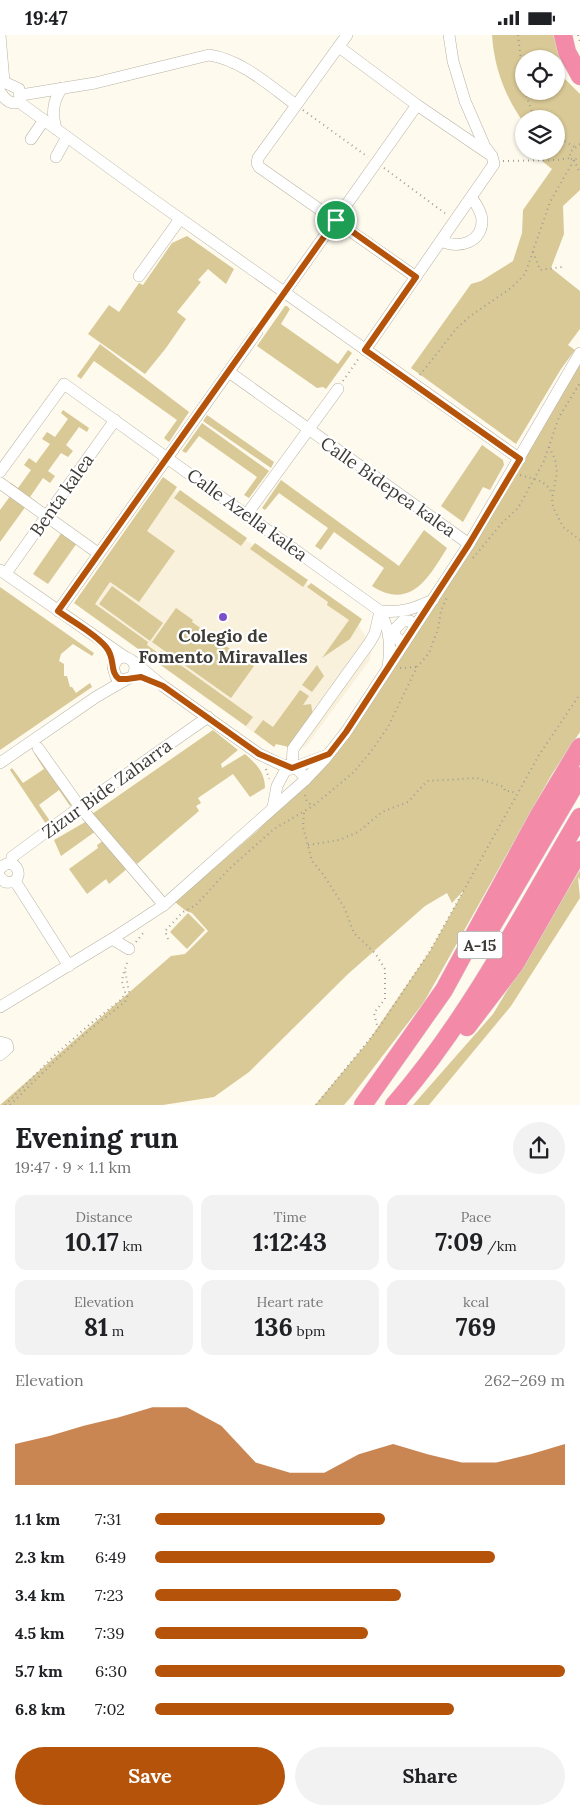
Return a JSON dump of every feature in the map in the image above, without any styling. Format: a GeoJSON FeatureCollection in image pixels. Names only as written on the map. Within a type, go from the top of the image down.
{"type":"FeatureCollection","features":[{"type":"Feature","properties":{"kind":"highway"},"geometry":{"type":"LineString","coordinates":[[563,35],[567,53],[580,76]]}},
{"type":"Feature","properties":{"kind":"highway"},"geometry":{"type":"LineString","coordinates":[[568,35],[580,68]]}},
{"type":"Feature","properties":{"kind":"highway"},"geometry":{"type":"LineString","coordinates":[[365,1105],[444,990],[538,817],[580,747]]}},
{"type":"Feature","properties":{"kind":"highway","name":"A-15"},"geometry":{"type":"LineString","coordinates":[[365,1105],[402,1064],[446,1003],[580,776]]}},
{"type":"Feature","properties":{"kind":"highway","name":"A-15"},"geometry":{"type":"LineString","coordinates":[[395,1105],[470,1003],[580,817]]}},
{"type":"Feature","properties":{"kind":"highway"},"geometry":{"type":"LineString","coordinates":[[395,1105],[444,1058],[515,964],[580,850]]}},
{"type":"Feature","properties":{"kind":"street"},"geometry":{"type":"LineString","coordinates":[[0,35],[1,87],[19,89],[20,98],[56,129],[284,293],[520,459]]}},
{"type":"Feature","properties":{"kind":"street"},"geometry":{"type":"LineString","coordinates":[[346,35],[299,107],[258,158],[257,163],[259,167],[416,277]]}},
{"type":"Feature","properties":{"kind":"street"},"geometry":{"type":"LineString","coordinates":[[365,350],[494,164],[465,101],[453,61],[450,35]]}},
{"type":"Feature","properties":{"kind":"street"},"geometry":{"type":"LineString","coordinates":[[339,47],[493,159]]}},
{"type":"Feature","properties":{"kind":"street"},"geometry":{"type":"LineString","coordinates":[[20,98],[62,88],[95,83],[209,55],[236,63],[299,107]]}},
{"type":"Feature","properties":{"kind":"street"},"geometry":{"type":"LineString","coordinates":[[56,129],[52,117],[53,105],[56,96],[62,88]]}},
{"type":"Feature","properties":{"kind":"street"},"geometry":{"type":"LineString","coordinates":[[284,293],[417,105]]}},
{"type":"Feature","properties":{"kind":"street"},"geometry":{"type":"LineString","coordinates":[[31,139],[44,120]]}},
{"type":"Feature","properties":{"kind":"street"},"geometry":{"type":"LineString","coordinates":[[56,157],[67,137]]}},
{"type":"Feature","properties":{"kind":"street"},"geometry":{"type":"LineString","coordinates":[[442,241],[454,246],[462,245],[471,241],[477,235],[481,228],[482,220],[472,198]]}},
{"type":"Feature","properties":{"kind":"street"},"geometry":{"type":"LineString","coordinates":[[139,276],[180,219]]}},
{"type":"Feature","properties":{"kind":"street"},"geometry":{"type":"LineString","coordinates":[[58,611],[257,332]]}},
{"type":"Feature","properties":{"kind":"street"},"geometry":{"type":"LineString","coordinates":[[0,1007],[69,966],[164,905],[298,785],[329,754],[388,669],[396,636],[413,623],[433,600],[469,544],[580,353]]}},
{"type":"Feature","properties":{"kind":"street","name":"Calle Bidepea kalea"},"geometry":{"type":"LineString","coordinates":[[229,371],[469,544]]}},
{"type":"Feature","properties":{"kind":"street","name":"Calle Azella kalea"},"geometry":{"type":"LineString","coordinates":[[0,472],[64,384],[380,611],[396,636],[390,647],[388,669]]}},
{"type":"Feature","properties":{"kind":"street","name":"Calle Bidepea kalea"},"geometry":{"type":"LineString","coordinates":[[247,514],[338,389]]}},
{"type":"Feature","properties":{"kind":"street","name":"Benta kalea"},"geometry":{"type":"LineString","coordinates":[[5,570],[47,517],[115,420]]}},
{"type":"Feature","properties":{"kind":"street"},"geometry":{"type":"LineString","coordinates":[[0,483],[95,551]]}},
{"type":"Feature","properties":{"kind":"street"},"geometry":{"type":"LineString","coordinates":[[5,570],[58,611],[129,659],[163,686],[259,754],[286,789],[298,785]]}},
{"type":"Feature","properties":{"kind":"street"},"geometry":{"type":"LineString","coordinates":[[292,768],[293,749],[370,642],[375,633],[380,611],[409,611],[433,600]]}},
{"type":"Feature","properties":{"kind":"street"},"geometry":{"type":"LineString","coordinates":[[393,612],[413,623]]}},
{"type":"Feature","properties":{"kind":"street"},"geometry":{"type":"LineString","coordinates":[[98,639],[111,654],[113,667],[119,679],[141,677],[163,686]]}},
{"type":"Feature","properties":{"kind":"street"},"geometry":{"type":"LineString","coordinates":[[0,763],[96,697],[129,678],[136,668],[129,659],[118,658],[108,684],[96,697]]}},
{"type":"Feature","properties":{"kind":"street","name":"Zizur Bide Zaharra"},"geometry":{"type":"LineString","coordinates":[[3,868],[12,857],[208,717]]}},
{"type":"Feature","properties":{"kind":"street"},"geometry":{"type":"LineString","coordinates":[[38,748],[80,807],[164,905]]}},
{"type":"Feature","properties":{"kind":"street"},"geometry":{"type":"LineString","coordinates":[[259,754],[300,771],[298,785]]}},
{"type":"Feature","properties":{"kind":"street"},"geometry":{"type":"LineString","coordinates":[[273,807],[278,781],[285,771],[329,754]]}},
{"type":"Feature","properties":{"kind":"street"},"geometry":{"type":"LineString","coordinates":[[3,868],[18,870],[18,876],[15,881],[5,883],[3,868]]}},
{"type":"Feature","properties":{"kind":"street"},"geometry":{"type":"LineString","coordinates":[[15,881],[69,966]]}},
{"type":"Feature","properties":{"kind":"street"},"geometry":{"type":"LineString","coordinates":[[112,939],[129,949]]}},
{"type":"Feature","properties":{"kind":"street"},"geometry":{"type":"LineString","coordinates":[[0,1042],[7,1044],[8,1048],[0,1055]]}},
{"type":"Feature","properties":{"kind":"path"},"geometry":{"type":"LineString","coordinates":[[518,35],[520,50]]}},
{"type":"Feature","properties":{"kind":"path"},"geometry":{"type":"LineString","coordinates":[[578,35],[580,42]]}},
{"type":"Feature","properties":{"kind":"path"},"geometry":{"type":"LineString","coordinates":[[299,107],[370,159]]}},
{"type":"Feature","properties":{"kind":"path"},"geometry":{"type":"LineString","coordinates":[[565,141],[575,147]]}},
{"type":"Feature","properties":{"kind":"path"},"geometry":{"type":"LineString","coordinates":[[570,158],[570,152],[580,144]]}},
{"type":"Feature","properties":{"kind":"path"},"geometry":{"type":"LineString","coordinates":[[418,378],[456,329],[468,317],[498,298],[525,274],[550,202],[574,160],[580,157]]}},
{"type":"Feature","properties":{"kind":"path"},"geometry":{"type":"LineString","coordinates":[[493,159],[557,160],[570,158],[574,160],[580,173]]}},
{"type":"Feature","properties":{"kind":"path"},"geometry":{"type":"LineString","coordinates":[[382,167],[456,221]]}},
{"type":"Feature","properties":{"kind":"path"},"geometry":{"type":"LineString","coordinates":[[533,252],[540,269],[562,267]]}},
{"type":"Feature","properties":{"kind":"path"},"geometry":{"type":"LineString","coordinates":[[257,332],[284,293]]}},
{"type":"Feature","properties":{"kind":"path"},"geometry":{"type":"LineString","coordinates":[[338,389],[365,350]]}},
{"type":"Feature","properties":{"kind":"path"},"geometry":{"type":"LineString","coordinates":[[549,447],[557,472],[552,499],[553,507],[563,527],[580,540]]}},
{"type":"Feature","properties":{"kind":"path"},"geometry":{"type":"LineString","coordinates":[[516,473],[542,481],[553,494]]}},
{"type":"Feature","properties":{"kind":"path"},"geometry":{"type":"LineString","coordinates":[[388,669],[417,667]]}},
{"type":"Feature","properties":{"kind":"path"},"geometry":{"type":"LineString","coordinates":[[316,1105],[378,1029],[430,951],[539,755],[580,694]]}},
{"type":"Feature","properties":{"kind":"path"},"geometry":{"type":"LineString","coordinates":[[308,845],[339,840],[358,832],[382,812],[408,802],[427,781],[476,778],[504,787],[505,791],[512,791],[516,795]]}},
{"type":"Feature","properties":{"kind":"path"},"geometry":{"type":"LineString","coordinates":[[298,785],[303,788],[308,801],[313,806]]}},
{"type":"Feature","properties":{"kind":"path"},"geometry":{"type":"LineString","coordinates":[[304,811],[303,827],[312,861],[323,874],[344,907],[354,933],[375,953],[385,969],[385,999],[374,1013],[378,1029]]}},
{"type":"Feature","properties":{"kind":"path"},"geometry":{"type":"LineString","coordinates":[[4,1105],[68,1043],[122,999],[125,992],[122,982],[124,968],[129,992],[125,1002],[77,1040],[10,1105]]}},
{"type":"Feature","properties":{"kind":"shaded area"},"geometry":{"type":"Polygon","coordinates":[[[492,35],[555,35],[558,50],[515,50],[515,100],[565,100],[565,79],[580,94],[580,190],[563,206],[564,234],[551,268],[580,291],[580,329],[568,345],[575,350],[561,369],[516,444],[411,368],[471,284],[481,281],[513,261],[522,233],[523,210],[552,169],[542,161],[565,160],[565,110],[515,110],[506,92],[495,59],[492,35]]]}},
{"type":"Feature","properties":{"kind":"shaded area"},"geometry":{"type":"Polygon","coordinates":[[[187,236],[234,269],[226,284],[208,269],[198,280],[201,282],[177,312],[186,319],[145,374],[88,334],[109,305],[119,312],[139,283],[143,285],[172,243],[187,236]]]}},
{"type":"Feature","properties":{"kind":"shaded area"},"geometry":{"type":"Polygon","coordinates":[[[285,306],[290,309],[281,324],[338,364],[348,350],[352,353],[326,389],[323,387],[317,388],[257,346],[285,306]]]}},
{"type":"Feature","properties":{"kind":"shaded area"},"geometry":{"type":"Polygon","coordinates":[[[100,344],[189,412],[169,442],[164,438],[177,420],[94,361],[81,379],[77,376],[100,344]]]}},
{"type":"Feature","properties":{"kind":"shaded area"},"geometry":{"type":"Polygon","coordinates":[[[580,361],[580,732],[552,774],[424,1002],[351,1097],[344,1105],[315,1105],[367,1043],[430,951],[464,890],[452,903],[447,893],[425,906],[348,974],[249,1072],[214,1097],[163,1105],[0,1105],[171,956],[185,954],[208,931],[192,913],[186,911],[175,902],[256,832],[329,761],[442,596],[580,361]]]}},
{"type":"Feature","properties":{"kind":"shaded area"},"geometry":{"type":"Polygon","coordinates":[[[63,410],[89,428],[87,432],[79,427],[66,445],[73,451],[68,457],[61,453],[48,471],[55,476],[50,483],[43,478],[30,497],[37,502],[34,505],[8,487],[11,483],[18,488],[31,470],[24,465],[29,458],[36,463],[50,444],[42,439],[47,432],[55,437],[68,419],[61,413],[63,410]]]}},
{"type":"Feature","properties":{"kind":"shaded area"},"geometry":{"type":"Polygon","coordinates":[[[207,415],[274,462],[271,468],[203,421],[207,415]]]}},
{"type":"Feature","properties":{"kind":"shaded area"},"geometry":{"type":"Polygon","coordinates":[[[202,423],[269,471],[249,498],[244,495],[257,477],[199,436],[186,453],[182,451],[202,423]]]}},
{"type":"Feature","properties":{"kind":"shaded area"},"geometry":{"type":"Polygon","coordinates":[[[482,445],[503,460],[504,465],[490,490],[483,487],[463,522],[441,506],[482,445]]]}},
{"type":"Feature","properties":{"kind":"shaded area"},"geometry":{"type":"Polygon","coordinates":[[[163,477],[177,487],[147,531],[175,551],[139,602],[110,582],[95,604],[148,642],[147,645],[158,653],[161,651],[253,717],[246,726],[74,603],[163,477]]]}},
{"type":"Feature","properties":{"kind":"shaded area"},"geometry":{"type":"Polygon","coordinates":[[[281,480],[399,566],[424,530],[447,548],[433,570],[417,587],[408,593],[398,595],[386,593],[372,586],[384,568],[334,532],[321,550],[315,546],[328,528],[279,493],[265,510],[262,508],[281,480]]]}},
{"type":"Feature","properties":{"kind":"shaded area","name":"Colegio de Fomento Miravalles"},"geometry":{"type":"Polygon","coordinates":[[[162,481],[360,621],[359,626],[372,646],[370,660],[306,746],[299,750],[277,744],[274,747],[75,604],[162,481]]]}},
{"type":"Feature","properties":{"kind":"shaded area"},"geometry":{"type":"Polygon","coordinates":[[[180,490],[247,538],[241,546],[174,498],[180,490]]]}},
{"type":"Feature","properties":{"kind":"shaded area"},"geometry":{"type":"Polygon","coordinates":[[[11,495],[26,506],[0,542],[0,510],[11,495]]]}},
{"type":"Feature","properties":{"kind":"shaded area"},"geometry":{"type":"Polygon","coordinates":[[[62,532],[77,543],[48,584],[33,574],[62,532]]]}},
{"type":"Feature","properties":{"kind":"shaded area"},"geometry":{"type":"Polygon","coordinates":[[[255,543],[308,580],[303,587],[250,549],[255,543]]]}},
{"type":"Feature","properties":{"kind":"shaded area"},"geometry":{"type":"Polygon","coordinates":[[[311,583],[362,619],[350,639],[322,658],[349,620],[327,605],[328,602],[307,587],[311,583]]]}},
{"type":"Feature","properties":{"kind":"shaded area"},"geometry":{"type":"Polygon","coordinates":[[[112,586],[163,623],[150,641],[99,604],[112,586]]]}},
{"type":"Feature","properties":{"kind":"shaded area"},"geometry":{"type":"Polygon","coordinates":[[[0,587],[94,653],[92,656],[73,644],[61,654],[59,661],[64,664],[64,676],[67,676],[70,687],[76,693],[90,683],[92,687],[0,750],[0,587]]]}},
{"type":"Feature","properties":{"kind":"shaded area"},"geometry":{"type":"Polygon","coordinates":[[[176,608],[193,620],[192,622],[254,666],[231,698],[152,642],[176,608]]]}},
{"type":"Feature","properties":{"kind":"shaded area"},"geometry":{"type":"Polygon","coordinates":[[[317,665],[324,676],[312,692],[302,685],[317,665]]]}},
{"type":"Feature","properties":{"kind":"shaded area"},"geometry":{"type":"Polygon","coordinates":[[[300,690],[309,696],[303,705],[311,704],[313,715],[289,747],[276,744],[274,747],[254,732],[263,720],[273,727],[300,690]]]}},
{"type":"Feature","properties":{"kind":"shaded area"},"geometry":{"type":"Polygon","coordinates":[[[213,730],[238,750],[221,764],[222,768],[245,754],[262,773],[265,788],[250,797],[233,774],[198,798],[201,803],[196,806],[199,811],[137,864],[92,814],[213,730]]]}},
{"type":"Feature","properties":{"kind":"shaded area"},"geometry":{"type":"Polygon","coordinates":[[[37,751],[73,804],[70,806],[59,790],[39,805],[50,821],[46,824],[10,770],[12,768],[23,783],[44,769],[34,753],[37,751]]]}},
{"type":"Feature","properties":{"kind":"shaded area"},"geometry":{"type":"Polygon","coordinates":[[[87,821],[96,831],[61,856],[54,840],[87,821]]]}},
{"type":"Feature","properties":{"kind":"shaded area"},"geometry":{"type":"Polygon","coordinates":[[[103,841],[128,868],[109,884],[106,879],[87,894],[69,869],[98,848],[97,845],[103,841]]]}},
{"type":"Feature","properties":{"kind":"shaded area"},"geometry":{"type":"Polygon","coordinates":[[[580,870],[580,880],[578,877],[580,898],[511,1006],[429,1105],[413,1105],[493,1014],[580,870]]]}},
{"type":"Feature","properties":{"kind":"shaded area"},"geometry":{"type":"Polygon","coordinates":[[[188,913],[205,930],[187,949],[170,932],[188,913]]]}},
{"type":"Feature","properties":{"kind":"place","name":"Colegio de Fomento Miravalles"},"geometry":{"type":"Point","coordinates":[223,617]}},
{"type":"Feature","properties":{"kind":"route"},"geometry":{"type":"LineString","coordinates":[[336,220],[416,277],[365,350],[520,459],[469,544],[346,732],[329,754],[292,768],[259,754],[163,686],[141,677],[123,680],[116,677],[113,671],[113,659],[106,647],[98,639],[58,611],[336,220]]}}]}
